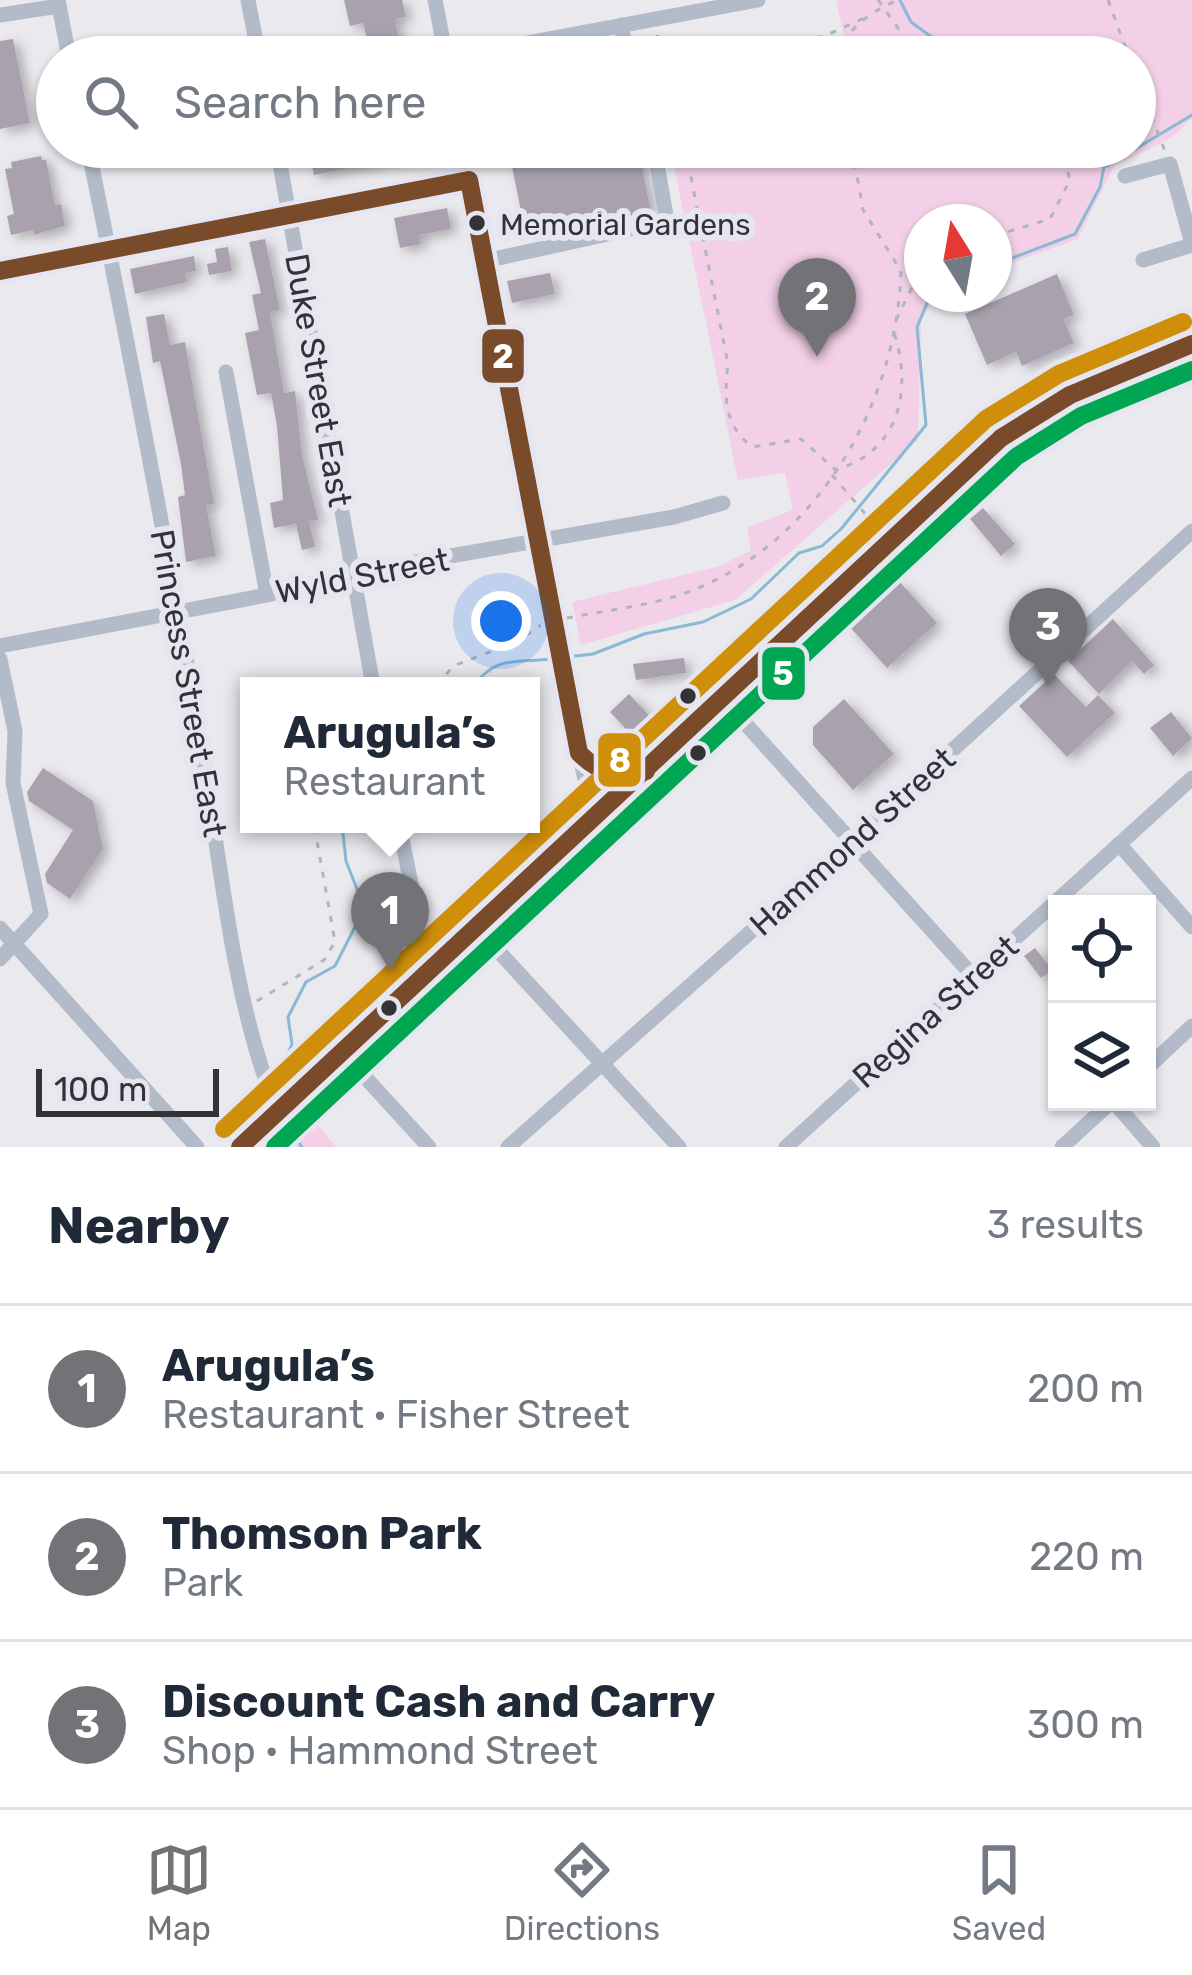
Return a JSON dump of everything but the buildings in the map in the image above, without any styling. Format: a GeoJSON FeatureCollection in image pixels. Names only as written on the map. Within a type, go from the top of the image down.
{"type":"FeatureCollection","features":[{"type":"Feature","properties":{"kind":"main road"},"geometry":{"type":"LineString","coordinates":[[240,1147],[1001,438],[1070,394],[1192,348]]}},
{"type":"Feature","properties":{"kind":"main road"},"geometry":{"type":"LineString","coordinates":[[579,753],[606,776],[646,771]]}},
{"type":"Feature","properties":{"kind":"street"},"geometry":{"type":"LineString","coordinates":[[248,0],[255,36]]}},
{"type":"Feature","properties":{"kind":"street"},"geometry":{"type":"LineString","coordinates":[[435,0],[444,36]]}},
{"type":"Feature","properties":{"kind":"street"},"geometry":{"type":"LineString","coordinates":[[562,36],[758,0]]}},
{"type":"Feature","properties":{"kind":"street"},"geometry":{"type":"LineString","coordinates":[[0,15],[58,3],[65,36]]}},
{"type":"Feature","properties":{"kind":"street"},"geometry":{"type":"LineString","coordinates":[[621,25],[623,36]]}},
{"type":"Feature","properties":{"kind":"street"},"geometry":{"type":"LineString","coordinates":[[1143,260],[1192,245],[1170,164],[1156,168]]}},
{"type":"Feature","properties":{"kind":"street","name":"Princess Street East"},"geometry":{"type":"LineString","coordinates":[[92,168],[178,610],[246,1009],[266,1083],[288,1102]]}},
{"type":"Feature","properties":{"kind":"street","name":"Duke Street East"},"geometry":{"type":"LineString","coordinates":[[281,168],[371,677]]}},
{"type":"Feature","properties":{"kind":"street"},"geometry":{"type":"LineString","coordinates":[[467,168],[579,753],[588,792],[603,809]]}},
{"type":"Feature","properties":{"kind":"street"},"geometry":{"type":"LineString","coordinates":[[485,262],[668,221],[659,168]]}},
{"type":"Feature","properties":{"kind":"street"},"geometry":{"type":"LineString","coordinates":[[1125,176],[1155,168]]}},
{"type":"Feature","properties":{"kind":"street"},"geometry":{"type":"LineString","coordinates":[[0,271],[470,180]]}},
{"type":"Feature","properties":{"kind":"street"},"geometry":{"type":"LineString","coordinates":[[573,225],[587,239]]}},
{"type":"Feature","properties":{"kind":"street"},"geometry":{"type":"LineString","coordinates":[[226,372],[267,595]]}},
{"type":"Feature","properties":{"kind":"street","name":"Wyld Street"},"geometry":{"type":"LineString","coordinates":[[0,646],[267,595],[352,573],[674,517],[723,503]]}},
{"type":"Feature","properties":{"kind":"street","name":"Hammond Street"},"geometry":{"type":"LineString","coordinates":[[508,1147],[1192,531]]}},
{"type":"Feature","properties":{"kind":"street"},"geometry":{"type":"LineString","coordinates":[[0,659],[15,731],[13,782],[41,914],[0,959]]}},
{"type":"Feature","properties":{"kind":"street"},"geometry":{"type":"LineString","coordinates":[[724,700],[973,976]]}},
{"type":"Feature","properties":{"kind":"street","name":"Regina Street"},"geometry":{"type":"LineString","coordinates":[[785,1147],[1192,778]]}},
{"type":"Feature","properties":{"kind":"street"},"geometry":{"type":"LineString","coordinates":[[402,833],[429,973]]}},
{"type":"Feature","properties":{"kind":"street"},"geometry":{"type":"LineString","coordinates":[[1119,844],[1192,927]]}},
{"type":"Feature","properties":{"kind":"street"},"geometry":{"type":"LineString","coordinates":[[0,928],[197,1147]]}},
{"type":"Feature","properties":{"kind":"street"},"geometry":{"type":"LineString","coordinates":[[477,928],[680,1147]]}},
{"type":"Feature","properties":{"kind":"street"},"geometry":{"type":"LineString","coordinates":[[1156,1060],[1192,1026]]}},
{"type":"Feature","properties":{"kind":"street"},"geometry":{"type":"LineString","coordinates":[[343,1053],[429,1147]]}},
{"type":"Feature","properties":{"kind":"street"},"geometry":{"type":"LineString","coordinates":[[1062,1147],[1102,1111]]}},
{"type":"Feature","properties":{"kind":"street"},"geometry":{"type":"LineString","coordinates":[[1120,1111],[1153,1147]]}},
{"type":"Feature","properties":{"kind":"path"},"geometry":{"type":"LineString","coordinates":[[881,0],[880,8],[903,36]]}},
{"type":"Feature","properties":{"kind":"path"},"geometry":{"type":"LineString","coordinates":[[1108,0],[1121,36]]}},
{"type":"Feature","properties":{"kind":"path"},"geometry":{"type":"LineString","coordinates":[[825,36],[896,1]]}},
{"type":"Feature","properties":{"kind":"path"},"geometry":{"type":"LineString","coordinates":[[850,36],[866,17]]}},
{"type":"Feature","properties":{"kind":"path"},"geometry":{"type":"LineString","coordinates":[[654,19],[658,36]]}},
{"type":"Feature","properties":{"kind":"path"},"geometry":{"type":"LineString","coordinates":[[1156,129],[1161,140]]}},
{"type":"Feature","properties":{"kind":"path"},"geometry":{"type":"LineString","coordinates":[[689,168],[728,364],[724,398],[735,434],[752,447],[800,439],[868,516]]}},
{"type":"Feature","properties":{"kind":"path"},"geometry":{"type":"LineString","coordinates":[[444,677],[453,666],[515,642],[538,625],[669,598],[723,576],[774,545],[834,473],[868,418],[884,380],[902,271],[863,210],[855,168]]}},
{"type":"Feature","properties":{"kind":"path"},"geometry":{"type":"LineString","coordinates":[[1012,231],[1050,219],[1070,180],[1066,168]]}},
{"type":"Feature","properties":{"kind":"path"},"geometry":{"type":"LineString","coordinates":[[834,473],[872,454],[893,425],[899,406],[901,360],[893,328],[904,305]]}},
{"type":"Feature","properties":{"kind":"path"},"geometry":{"type":"LineString","coordinates":[[246,1009],[323,960],[335,942],[316,833]]}},
{"type":"Feature","properties":{"kind":"shaded area"},"geometry":{"type":"Polygon","coordinates":[[[836,0],[1192,0],[1192,118],[1156,145],[1156,36],[844,36],[836,0]]]}},
{"type":"Feature","properties":{"kind":"shaded area"},"geometry":{"type":"Polygon","coordinates":[[[674,168],[1113,168],[1078,239],[1012,263],[1012,204],[904,204],[904,312],[926,312],[921,321],[918,440],[735,600],[581,645],[572,602],[720,566],[751,550],[747,527],[793,510],[785,473],[738,480],[674,168]]]}},
{"type":"Feature","properties":{"kind":"shaded area"},"geometry":{"type":"Polygon","coordinates":[[[304,1109],[336,1147],[266,1147],[304,1109]]]}},
{"type":"Feature","properties":{"kind":"waterway"},"geometry":{"type":"LineString","coordinates":[[900,0],[911,22],[930,36]]}},
{"type":"Feature","properties":{"kind":"waterway"},"geometry":{"type":"LineString","coordinates":[[1156,137],[1192,115]]}},
{"type":"Feature","properties":{"kind":"waterway"},"geometry":{"type":"LineString","coordinates":[[1012,258],[1075,234],[1100,187],[1104,168]]}},
{"type":"Feature","properties":{"kind":"waterway"},"geometry":{"type":"LineString","coordinates":[[567,657],[703,622],[751,599],[799,553],[822,546],[841,529],[926,425],[917,327],[923,312]]}},
{"type":"Feature","properties":{"kind":"waterway"},"geometry":{"type":"LineString","coordinates":[[481,677],[499,665],[551,659]]}},
{"type":"Feature","properties":{"kind":"waterway"},"geometry":{"type":"LineString","coordinates":[[286,1089],[283,1065],[292,1044],[288,1017],[306,982],[335,966],[358,921],[357,889],[346,861],[343,833]]}},
{"type":"Feature","properties":{"kind":"waterway"},"geometry":{"type":"LineString","coordinates":[[290,1116],[294,1137],[302,1147]]}},
{"type":"Feature","properties":{"kind":"transit line","name":"2"},"geometry":{"type":"LineString","coordinates":[[0,271],[469,180],[579,753],[610,772],[646,771]]}},
{"type":"Feature","properties":{"kind":"transit line","name":"8"},"geometry":{"type":"LineString","coordinates":[[224,1129],[986,419],[1059,374],[1183,322]]}},
{"type":"Feature","properties":{"kind":"transit line","name":"2"},"geometry":{"type":"LineString","coordinates":[[240,1147],[1001,438],[1070,395],[1192,344]]}},
{"type":"Feature","properties":{"kind":"transit line","name":"5"},"geometry":{"type":"LineString","coordinates":[[275,1147],[1016,457],[1081,416],[1192,370]]}},
{"type":"Feature","properties":{"kind":"place","name":"Memorial Gardens"},"geometry":{"type":"Point","coordinates":[477,223]}},
{"type":"Feature","properties":{"kind":"place","name":"Thomson Park"},"geometry":{"type":"Point","coordinates":[817,357]}},
{"type":"Feature","properties":{"kind":"place","name":"Discount Cash and Carry"},"geometry":{"type":"Point","coordinates":[1048,687]}},
{"type":"Feature","properties":{"kind":"place","name":"Arugula’s"},"geometry":{"type":"Point","coordinates":[390,971]}}]}
